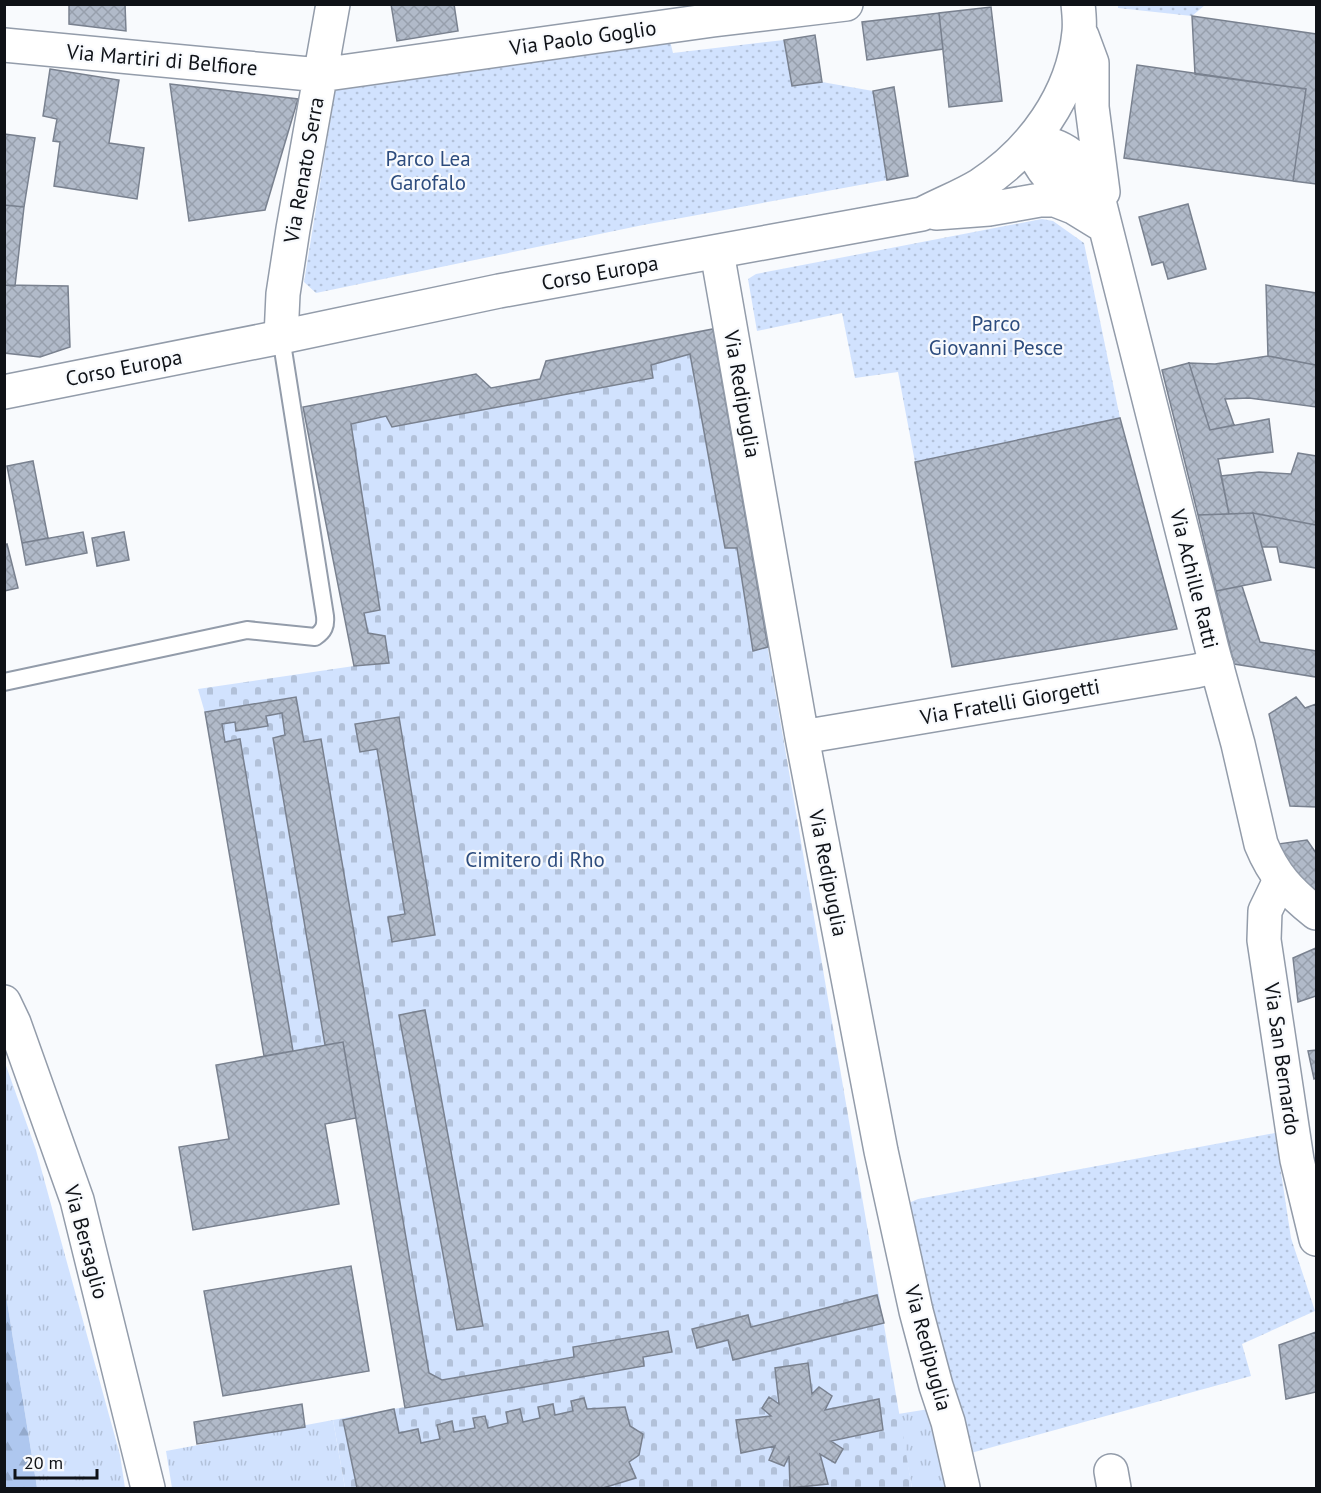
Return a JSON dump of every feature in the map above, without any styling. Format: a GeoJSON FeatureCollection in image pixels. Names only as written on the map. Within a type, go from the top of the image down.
{"type":"FeatureCollection","features":[{"type":"Feature","properties":{"kind":"street","name":"Via Renato Serra"},"geometry":{"type":"LineString","coordinates":[[281,337],[293,229],[333,4]]}},
{"type":"Feature","properties":{"kind":"street","name":"Via Paolo Goglio"},"geometry":{"type":"LineString","coordinates":[[320,75],[714,12],[846,4]]}},
{"type":"Feature","properties":{"kind":"street","name":"Corso Europa"},"geometry":{"type":"LineString","coordinates":[[4,392],[499,291],[922,213],[978,186],[1004,168],[1024,150],[1058,100],[1072,67],[1079,18]]}},
{"type":"Feature","properties":{"kind":"street","name":"Via Achille Ratti"},"geometry":{"type":"LineString","coordinates":[[1079,18],[1092,63],[1092,107],[1103,191],[1104,226],[1136,342],[1152,416],[1238,744],[1261,844],[1280,880],[1299,900],[1316,912]]}},
{"type":"Feature","properties":{"kind":"street","name":"Via Martiri di Belfiore"},"geometry":{"type":"LineString","coordinates":[[4,45],[320,75]]}},
{"type":"Feature","properties":{"kind":"street"},"geometry":{"type":"LineString","coordinates":[[1031,141],[1038,163],[1050,179],[1104,226]]}},
{"type":"Feature","properties":{"kind":"street"},"geometry":{"type":"LineString","coordinates":[[922,213],[989,209],[1040,200],[1055,200],[1073,207],[1104,226]]}},
{"type":"Feature","properties":{"kind":"street","name":"Via Redipuglia"},"geometry":{"type":"LineString","coordinates":[[717,252],[802,737],[884,1162],[916,1311],[948,1422],[963,1488]]}},
{"type":"Feature","properties":{"kind":"street","name":"Via Fratelli Giorgetti"},"geometry":{"type":"LineString","coordinates":[[802,737],[1217,666]]}},
{"type":"Feature","properties":{"kind":"street","name":"Via San Bernardo"},"geometry":{"type":"LineString","coordinates":[[1280,880],[1265,911],[1264,940],[1297,1160],[1317,1239]]}},
{"type":"Feature","properties":{"kind":"street","name":"Via Bersaglio"},"geometry":{"type":"LineString","coordinates":[[4,1002],[18,1034],[77,1200],[148,1488]]}},
{"type":"Feature","properties":{"kind":"lane"},"geometry":{"type":"LineString","coordinates":[[4,682],[247,630],[315,637],[321,633],[326,625],[325,616],[281,337]]}},
{"type":"Feature","properties":{"kind":"green space"},"geometry":{"type":"Polygon","coordinates":[[[1118,5],[1205,5],[1192,16],[1118,8],[1118,5]]]}},
{"type":"Feature","properties":{"kind":"green space","name":"Parco Lea Garofalo"},"geometry":{"type":"Polygon","coordinates":[[[669,37],[673,53],[784,40],[792,86],[822,82],[873,91],[887,180],[643,225],[316,293],[304,282],[336,86],[669,37]]]}},
{"type":"Feature","properties":{"kind":"green space","name":"Parco Giovanni Pesce"},"geometry":{"type":"Polygon","coordinates":[[[1042,219],[1053,221],[1084,243],[1120,418],[915,462],[898,372],[855,378],[842,313],[757,331],[748,279],[756,274],[1042,219]]]}},
{"type":"Feature","properties":{"kind":"green space","name":"Cimitero di Rho"},"geometry":{"type":"Polygon","coordinates":[[[713,329],[912,1488],[345,1488],[333,1420],[405,1407],[343,1042],[264,1056],[205,713],[198,689],[354,666],[303,407],[476,374],[492,388],[540,379],[546,361],[713,329]]]}},
{"type":"Feature","properties":{"kind":"green space"},"geometry":{"type":"Polygon","coordinates":[[[4,1060],[36,1150],[120,1455],[125,1488],[37,1488],[5,1289],[4,1060]]]}},
{"type":"Feature","properties":{"kind":"green space"},"geometry":{"type":"Polygon","coordinates":[[[1275,1133],[1291,1238],[1315,1311],[1242,1344],[1251,1376],[971,1453],[904,1205],[918,1199],[1275,1133]]]}},
{"type":"Feature","properties":{"kind":"green space"},"geometry":{"type":"Polygon","coordinates":[[[5,1289],[37,1488],[5,1488],[5,1289]]]}},
{"type":"Feature","properties":{"kind":"green space"},"geometry":{"type":"Polygon","coordinates":[[[929,1409],[950,1488],[912,1488],[898,1414],[929,1409]]]}},
{"type":"Feature","properties":{"kind":"green space"},"geometry":{"type":"Polygon","coordinates":[[[333,1420],[345,1488],[172,1488],[166,1451],[333,1420]]]}},
{"type":"Feature","properties":{"kind":"building"},"geometry":{"type":"Polygon","coordinates":[[[69,4],[125,4],[126,31],[69,24],[69,4]]]}},
{"type":"Feature","properties":{"kind":"building"},"geometry":{"type":"Polygon","coordinates":[[[391,4],[454,4],[458,31],[397,41],[391,4]]]}},
{"type":"Feature","properties":{"kind":"building"},"geometry":{"type":"Polygon","coordinates":[[[991,7],[1002,101],[949,107],[939,13],[991,7]]]}},
{"type":"Feature","properties":{"kind":"building"},"geometry":{"type":"Polygon","coordinates":[[[939,13],[943,49],[867,60],[862,22],[939,13]]]}},
{"type":"Feature","properties":{"kind":"building"},"geometry":{"type":"Polygon","coordinates":[[[1192,16],[1316,34],[1316,184],[1293,181],[1306,89],[1195,74],[1192,16]]]}},
{"type":"Feature","properties":{"kind":"building"},"geometry":{"type":"Polygon","coordinates":[[[815,35],[822,82],[792,86],[784,40],[815,35]]]}},
{"type":"Feature","properties":{"kind":"building"},"geometry":{"type":"Polygon","coordinates":[[[1137,65],[1306,89],[1293,181],[1124,158],[1137,65]]]}},
{"type":"Feature","properties":{"kind":"building"},"geometry":{"type":"Polygon","coordinates":[[[50,69],[119,80],[109,143],[144,148],[137,199],[54,186],[60,142],[53,141],[57,119],[43,116],[50,69]]]}},
{"type":"Feature","properties":{"kind":"building"},"geometry":{"type":"Polygon","coordinates":[[[170,84],[298,99],[265,210],[189,221],[170,84]]]}},
{"type":"Feature","properties":{"kind":"building"},"geometry":{"type":"Polygon","coordinates":[[[894,87],[908,176],[887,180],[873,91],[894,87]]]}},
{"type":"Feature","properties":{"kind":"building"},"geometry":{"type":"Polygon","coordinates":[[[4,134],[35,138],[24,207],[4,205],[4,134]]]}},
{"type":"Feature","properties":{"kind":"building"},"geometry":{"type":"Polygon","coordinates":[[[1188,204],[1206,269],[1168,279],[1163,262],[1152,265],[1139,217],[1188,204]]]}},
{"type":"Feature","properties":{"kind":"building"},"geometry":{"type":"Polygon","coordinates":[[[4,205],[24,207],[15,286],[4,285],[4,205]]]}},
{"type":"Feature","properties":{"kind":"building"},"geometry":{"type":"Polygon","coordinates":[[[4,285],[68,286],[70,347],[40,357],[4,353],[4,285]]]}},
{"type":"Feature","properties":{"kind":"building"},"geometry":{"type":"Polygon","coordinates":[[[1266,285],[1316,293],[1316,365],[1268,356],[1266,285]]]}},
{"type":"Feature","properties":{"kind":"building"},"geometry":{"type":"Polygon","coordinates":[[[713,329],[768,647],[753,651],[737,548],[725,548],[690,354],[651,365],[653,378],[392,427],[386,416],[351,424],[380,610],[364,613],[368,633],[385,636],[389,663],[354,666],[303,407],[476,374],[491,388],[540,379],[546,361],[713,329]]]}},
{"type":"Feature","properties":{"kind":"building"},"geometry":{"type":"Polygon","coordinates":[[[1268,356],[1316,365],[1316,407],[1249,398],[1225,399],[1234,425],[1210,430],[1189,363],[1215,364],[1268,356]]]}},
{"type":"Feature","properties":{"kind":"building"},"geometry":{"type":"Polygon","coordinates":[[[1189,363],[1210,430],[1269,419],[1273,452],[1218,459],[1229,514],[1198,515],[1162,370],[1189,363]]]}},
{"type":"Feature","properties":{"kind":"building"},"geometry":{"type":"Polygon","coordinates":[[[1120,418],[1177,629],[952,667],[915,462],[1120,418]]]}},
{"type":"Feature","properties":{"kind":"building"},"geometry":{"type":"Polygon","coordinates":[[[1298,453],[1316,456],[1316,525],[1253,513],[1229,514],[1221,476],[1259,472],[1291,474],[1298,453]]]}},
{"type":"Feature","properties":{"kind":"building"},"geometry":{"type":"Polygon","coordinates":[[[33,461],[48,538],[22,543],[7,466],[33,461]]]}},
{"type":"Feature","properties":{"kind":"building"},"geometry":{"type":"Polygon","coordinates":[[[1253,513],[1316,525],[1316,568],[1280,562],[1277,547],[1262,547],[1253,513]]]}},
{"type":"Feature","properties":{"kind":"building"},"geometry":{"type":"Polygon","coordinates":[[[1253,513],[1271,580],[1216,591],[1198,515],[1253,513]]]}},
{"type":"Feature","properties":{"kind":"building"},"geometry":{"type":"Polygon","coordinates":[[[83,532],[87,553],[26,565],[22,543],[83,532]]]}},
{"type":"Feature","properties":{"kind":"building"},"geometry":{"type":"Polygon","coordinates":[[[124,532],[129,560],[97,566],[92,538],[124,532]]]}},
{"type":"Feature","properties":{"kind":"building"},"geometry":{"type":"Polygon","coordinates":[[[7,544],[18,588],[4,591],[4,545],[7,544]]]}},
{"type":"Feature","properties":{"kind":"building"},"geometry":{"type":"Polygon","coordinates":[[[1242,586],[1260,642],[1316,651],[1316,677],[1234,664],[1216,591],[1242,586]]]}},
{"type":"Feature","properties":{"kind":"building"},"geometry":{"type":"Polygon","coordinates":[[[296,697],[304,742],[321,739],[429,1373],[442,1380],[574,1357],[573,1347],[668,1331],[672,1352],[643,1357],[644,1366],[405,1408],[343,1042],[325,1045],[273,738],[285,735],[282,713],[266,716],[268,726],[236,731],[235,722],[222,724],[225,742],[240,739],[293,1051],[264,1056],[205,712],[296,697]]]}},
{"type":"Feature","properties":{"kind":"building"},"geometry":{"type":"Polygon","coordinates":[[[1296,697],[1305,708],[1316,704],[1316,807],[1290,806],[1269,714],[1296,697]]]}},
{"type":"Feature","properties":{"kind":"building"},"geometry":{"type":"Polygon","coordinates":[[[399,717],[435,935],[392,942],[388,917],[405,914],[377,749],[360,752],[355,724],[399,717]]]}},
{"type":"Feature","properties":{"kind":"building"},"geometry":{"type":"Polygon","coordinates":[[[1307,840],[1316,853],[1316,894],[1289,869],[1278,844],[1307,840]]]}},
{"type":"Feature","properties":{"kind":"building"},"geometry":{"type":"Polygon","coordinates":[[[1316,948],[1316,996],[1298,1002],[1293,958],[1316,948]]]}},
{"type":"Feature","properties":{"kind":"building"},"geometry":{"type":"Polygon","coordinates":[[[425,1010],[483,1326],[457,1330],[399,1015],[425,1010]]]}},
{"type":"Feature","properties":{"kind":"building"},"geometry":{"type":"Polygon","coordinates":[[[343,1042],[356,1118],[325,1124],[339,1204],[193,1230],[179,1147],[229,1139],[216,1065],[343,1042]]]}},
{"type":"Feature","properties":{"kind":"building"},"geometry":{"type":"Polygon","coordinates":[[[1316,1050],[1316,1078],[1314,1079],[1308,1051],[1316,1050]]]}},
{"type":"Feature","properties":{"kind":"building"},"geometry":{"type":"Polygon","coordinates":[[[351,1266],[369,1371],[223,1396],[204,1291],[351,1266]]]}},
{"type":"Feature","properties":{"kind":"building"},"geometry":{"type":"Polygon","coordinates":[[[877,1295],[884,1323],[733,1360],[728,1340],[697,1348],[692,1329],[748,1315],[751,1327],[877,1295]]]}},
{"type":"Feature","properties":{"kind":"building"},"geometry":{"type":"Polygon","coordinates":[[[1316,1332],[1316,1392],[1286,1399],[1279,1345],[1316,1332]]]}},
{"type":"Feature","properties":{"kind":"building"},"geometry":{"type":"Polygon","coordinates":[[[808,1363],[812,1394],[819,1387],[832,1396],[825,1410],[879,1399],[883,1430],[831,1441],[843,1449],[835,1463],[820,1454],[828,1484],[790,1488],[789,1456],[784,1466],[769,1460],[775,1446],[741,1453],[736,1420],[771,1416],[762,1408],[769,1397],[779,1404],[775,1368],[808,1363]]]}},
{"type":"Feature","properties":{"kind":"building"},"geometry":{"type":"Polygon","coordinates":[[[584,1398],[587,1409],[625,1407],[630,1426],[643,1434],[639,1455],[629,1462],[636,1478],[603,1488],[357,1488],[343,1420],[394,1409],[399,1433],[418,1429],[421,1443],[440,1439],[437,1425],[452,1421],[454,1432],[475,1428],[473,1418],[485,1416],[488,1428],[508,1423],[506,1412],[520,1409],[523,1422],[540,1418],[538,1407],[553,1404],[555,1415],[573,1411],[571,1401],[584,1398]]]}},
{"type":"Feature","properties":{"kind":"building"},"geometry":{"type":"Polygon","coordinates":[[[302,1404],[305,1427],[197,1444],[194,1422],[302,1404]]]}}]}
